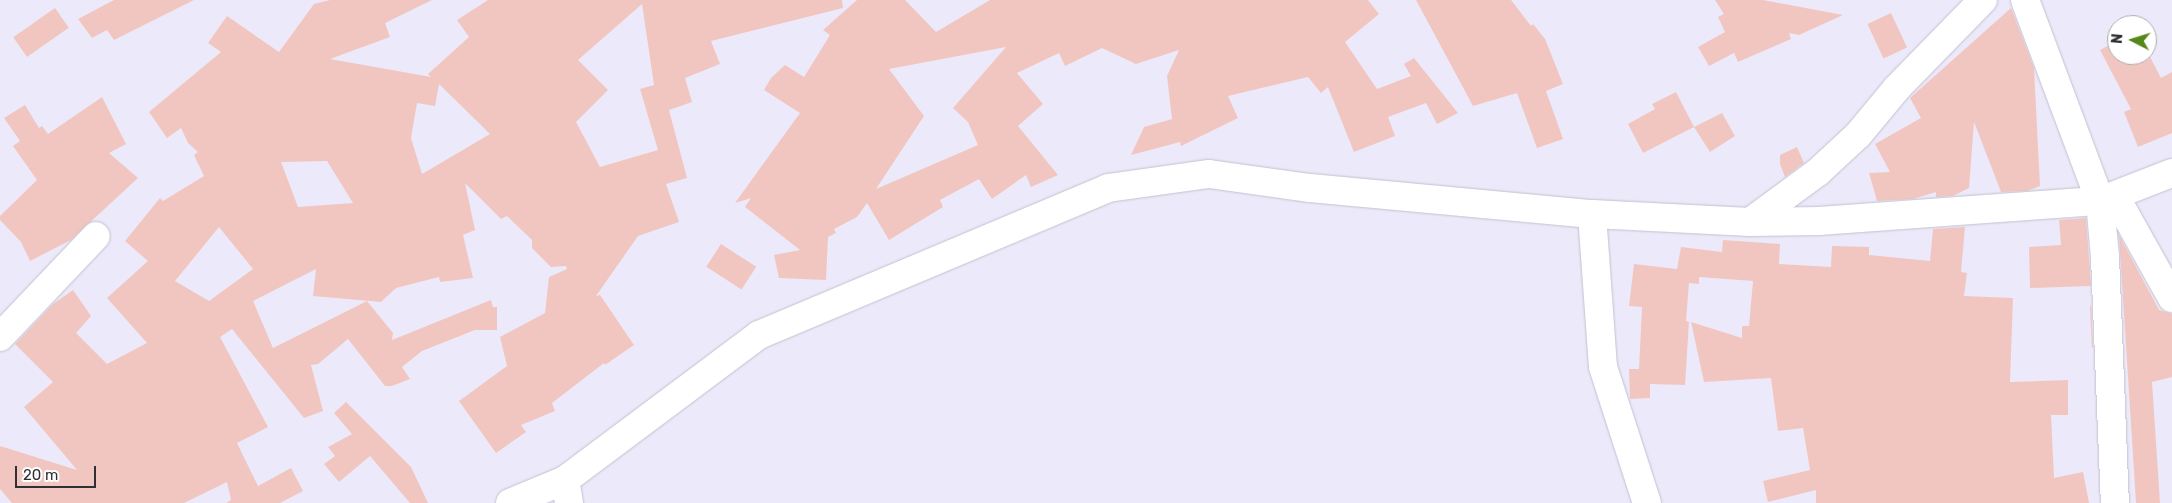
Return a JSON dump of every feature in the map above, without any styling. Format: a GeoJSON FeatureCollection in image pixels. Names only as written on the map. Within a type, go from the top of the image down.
{"type":"FeatureCollection","features":[{"type":"Feature","properties":{"kind":"street"},"geometry":{"type":"LineString","coordinates":[[1750,222],[1818,172],[1858,135],[1897,88],[1983,0]]}},
{"type":"Feature","properties":{"kind":"street"},"geometry":{"type":"LineString","coordinates":[[2025,0],[2108,199],[2172,298]]}},
{"type":"Feature","properties":{"kind":"street"},"geometry":{"type":"LineString","coordinates":[[510,503],[567,492],[759,334],[1108,188],[1209,174],[1310,188],[1592,214],[1750,222],[1819,221],[2108,199],[2172,173]]}},
{"type":"Feature","properties":{"kind":"street"},"geometry":{"type":"LineString","coordinates":[[2108,199],[2115,503]]}},
{"type":"Feature","properties":{"kind":"street"},"geometry":{"type":"LineString","coordinates":[[1592,214],[1603,367],[1647,503]]}},
{"type":"Feature","properties":{"kind":"street"},"geometry":{"type":"LineString","coordinates":[[0,337],[96,236]]}},
{"type":"Feature","properties":{"kind":"building"},"geometry":{"type":"Polygon","coordinates":[[[114,0],[194,0],[114,40],[107,30],[92,38],[78,19],[114,0]]]}},
{"type":"Feature","properties":{"kind":"building"},"geometry":{"type":"Polygon","coordinates":[[[330,0],[432,0],[385,23],[390,37],[330,59],[431,77],[428,74],[469,37],[457,20],[488,0],[842,0],[843,8],[711,41],[720,64],[685,78],[692,102],[669,110],[687,178],[666,184],[679,222],[638,236],[596,296],[600,295],[634,345],[605,365],[604,363],[552,403],[555,411],[521,425],[526,432],[496,453],[459,401],[507,366],[500,337],[545,313],[549,277],[567,269],[566,266],[551,267],[532,248],[532,240],[507,216],[501,219],[465,183],[475,230],[463,235],[473,278],[440,282],[439,277],[396,288],[381,302],[313,296],[316,269],[253,301],[273,348],[367,301],[393,333],[392,340],[491,300],[493,307],[497,307],[497,330],[475,330],[422,351],[402,367],[410,379],[392,386],[385,386],[348,339],[318,364],[311,365],[323,411],[304,418],[232,329],[220,337],[268,427],[237,443],[258,486],[291,468],[303,491],[280,503],[226,503],[231,500],[227,482],[184,503],[12,503],[0,489],[0,446],[77,470],[24,407],[53,382],[15,344],[53,304],[73,290],[91,316],[76,333],[107,364],[147,343],[107,298],[148,261],[125,241],[160,198],[163,201],[204,176],[194,155],[198,152],[188,143],[181,128],[167,138],[149,112],[221,52],[208,43],[227,16],[279,52],[314,4],[330,0]],[[642,4],[578,60],[608,90],[576,122],[600,167],[658,150],[640,89],[654,85],[642,4]],[[439,84],[435,106],[417,103],[411,138],[422,174],[490,134],[439,84]],[[327,161],[281,162],[298,207],[353,203],[327,161]],[[219,227],[175,281],[209,301],[253,269],[219,227]]]}},
{"type":"Feature","properties":{"kind":"building"},"geometry":{"type":"Polygon","coordinates":[[[857,0],[905,0],[936,32],[990,0],[1368,0],[1379,14],[1345,42],[1377,89],[1411,76],[1404,64],[1414,58],[1458,113],[1437,124],[1426,103],[1388,117],[1395,136],[1354,152],[1328,87],[1321,93],[1308,77],[1228,96],[1238,118],[1181,146],[1180,142],[1131,155],[1144,127],[1172,119],[1167,76],[1179,50],[1136,64],[1102,48],[1065,66],[1059,53],[1017,73],[1043,104],[1018,126],[1058,175],[1031,187],[1026,175],[992,199],[979,179],[940,200],[943,207],[889,240],[867,203],[857,217],[834,229],[836,233],[828,237],[826,280],[779,278],[774,255],[800,250],[745,207],[751,198],[735,203],[800,113],[764,90],[771,78],[785,65],[804,77],[830,35],[823,30],[857,0]],[[1006,47],[889,69],[924,116],[876,189],[978,145],[968,122],[953,108],[1006,47]]]}},
{"type":"Feature","properties":{"kind":"building"},"geometry":{"type":"Polygon","coordinates":[[[1416,0],[1511,0],[1531,26],[1533,24],[1545,39],[1563,84],[1546,91],[1563,139],[1537,148],[1517,93],[1473,106],[1416,0]]]}},
{"type":"Feature","properties":{"kind":"building"},"geometry":{"type":"Polygon","coordinates":[[[1715,0],[1763,0],[1843,15],[1799,35],[1789,33],[1791,39],[1738,62],[1734,53],[1709,66],[1698,47],[1725,32],[1718,17],[1724,14],[1715,0]]]}},
{"type":"Feature","properties":{"kind":"building"},"geometry":{"type":"Polygon","coordinates":[[[55,8],[69,28],[27,57],[13,37],[55,8]]]}},
{"type":"Feature","properties":{"kind":"building"},"geometry":{"type":"Polygon","coordinates":[[[2011,8],[2034,68],[2040,186],[2027,191],[2001,192],[1974,122],[1969,188],[1953,196],[1936,197],[1936,192],[1913,199],[1877,201],[1869,173],[1890,172],[1875,144],[1921,118],[1910,98],[2011,8]]]}},
{"type":"Feature","properties":{"kind":"building"},"geometry":{"type":"Polygon","coordinates":[[[1891,13],[1907,47],[1883,58],[1867,24],[1891,13]]]}},
{"type":"Feature","properties":{"kind":"building"},"geometry":{"type":"Polygon","coordinates":[[[2107,46],[2107,63],[2100,50],[2107,46]]]}},
{"type":"Feature","properties":{"kind":"building"},"geometry":{"type":"Polygon","coordinates":[[[2108,65],[2154,65],[2161,78],[2172,72],[2172,133],[2138,147],[2124,112],[2131,109],[2108,65]]]}},
{"type":"Feature","properties":{"kind":"building"},"geometry":{"type":"Polygon","coordinates":[[[1676,92],[1694,127],[1643,153],[1628,124],[1655,109],[1652,104],[1676,92]]]}},
{"type":"Feature","properties":{"kind":"building"},"geometry":{"type":"Polygon","coordinates":[[[102,97],[126,144],[109,153],[138,178],[71,240],[30,261],[21,242],[0,220],[0,216],[37,180],[13,146],[20,141],[4,118],[25,105],[39,128],[42,126],[48,134],[102,97]]]}},
{"type":"Feature","properties":{"kind":"building"},"geometry":{"type":"Polygon","coordinates":[[[1722,113],[1735,136],[1710,152],[1694,127],[1722,113]]]}},
{"type":"Feature","properties":{"kind":"building"},"geometry":{"type":"Polygon","coordinates":[[[1797,147],[1804,163],[1785,177],[1780,164],[1780,155],[1797,147]]]}},
{"type":"Feature","properties":{"kind":"building"},"geometry":{"type":"Polygon","coordinates":[[[2086,218],[2091,286],[2030,288],[2029,247],[2061,245],[2059,220],[2086,218]]]}},
{"type":"Feature","properties":{"kind":"building"},"geometry":{"type":"Polygon","coordinates":[[[1965,227],[1961,272],[1967,273],[1964,296],[2013,298],[2010,382],[2068,380],[2068,415],[2051,415],[2054,478],[2083,472],[2089,503],[1816,503],[1816,490],[1768,502],[1763,481],[1810,470],[1803,428],[1778,431],[1771,378],[1704,382],[1691,322],[1742,338],[1742,326],[1749,326],[1753,281],[1699,277],[1699,284],[1689,283],[1686,321],[1689,322],[1685,385],[1650,384],[1650,398],[1630,399],[1629,369],[1639,369],[1642,307],[1629,306],[1634,264],[1677,269],[1681,247],[1722,252],[1723,240],[1780,244],[1779,264],[1831,267],[1832,246],[1869,247],[1869,255],[1930,261],[1933,229],[1965,227]]]}},
{"type":"Feature","properties":{"kind":"building"},"geometry":{"type":"Polygon","coordinates":[[[2119,235],[2159,310],[2172,314],[2172,377],[2152,382],[2160,503],[2136,503],[2119,235]]]}},
{"type":"Feature","properties":{"kind":"building"},"geometry":{"type":"Polygon","coordinates":[[[721,244],[756,267],[742,290],[706,267],[721,244]]]}},
{"type":"Feature","properties":{"kind":"building"},"geometry":{"type":"Polygon","coordinates":[[[2091,304],[2093,348],[2090,308],[2091,304]]]}},
{"type":"Feature","properties":{"kind":"building"},"geometry":{"type":"Polygon","coordinates":[[[346,402],[411,467],[428,503],[410,503],[370,456],[339,482],[324,464],[335,456],[328,447],[352,434],[334,413],[346,402]]]}}]}
